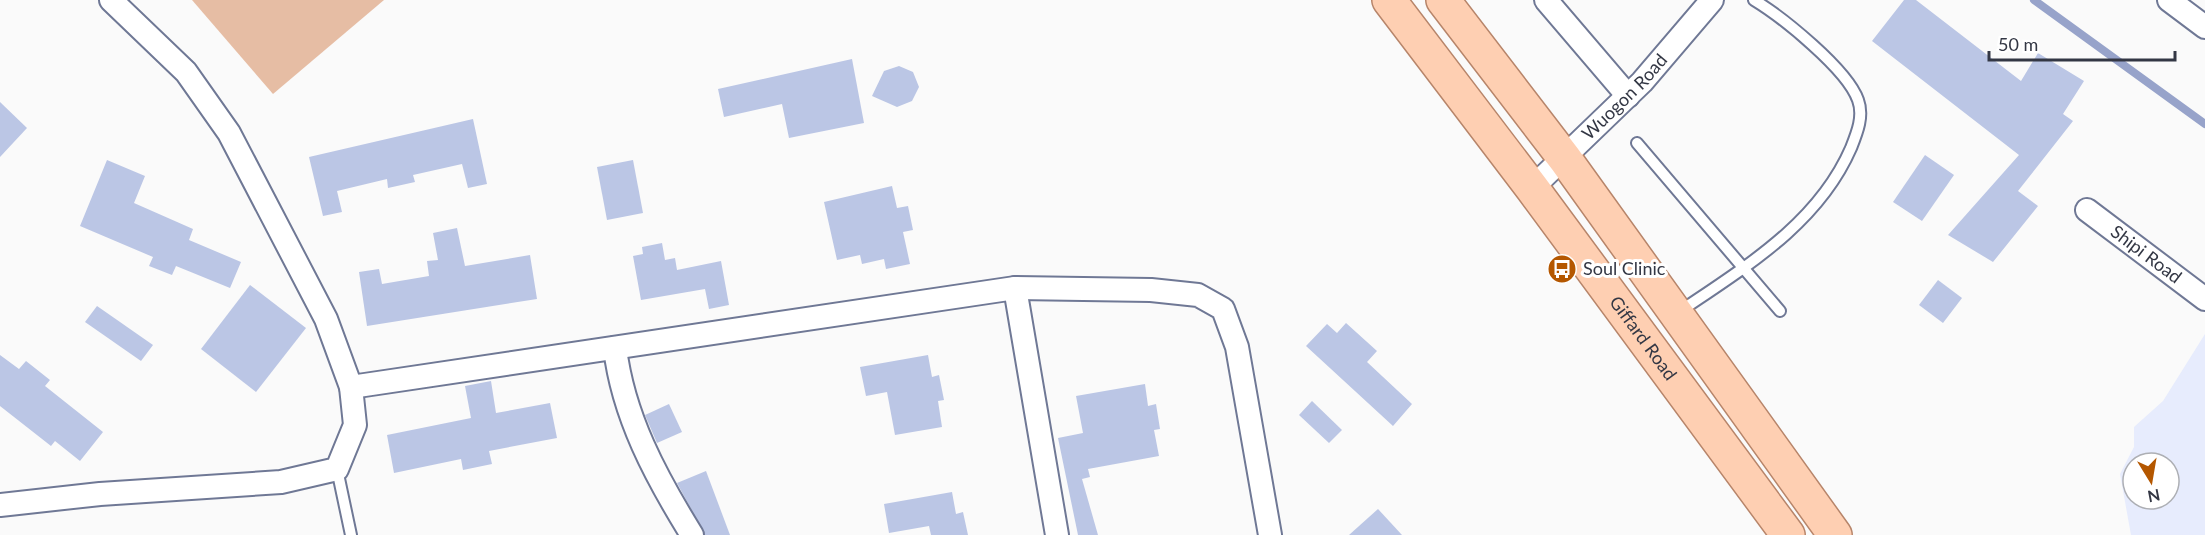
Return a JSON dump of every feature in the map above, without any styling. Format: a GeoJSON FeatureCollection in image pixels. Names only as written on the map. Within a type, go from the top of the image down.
{"type":"FeatureCollection","features":[{"type":"Feature","properties":{"kind":"main road","name":"Giffard Road"},"geometry":{"type":"LineString","coordinates":[[1389,0],[1532,188],[1788,535]]}},
{"type":"Feature","properties":{"kind":"main road"},"geometry":{"type":"LineString","coordinates":[[1443,0],[1565,159],[1835,535]]}},
{"type":"Feature","properties":{"kind":"street"},"geometry":{"type":"LineString","coordinates":[[0,505],[100,494],[281,482],[337,469],[355,425],[351,387],[326,319],[229,134],[186,72],[111,0]]}},
{"type":"Feature","properties":{"kind":"street"},"geometry":{"type":"LineString","coordinates":[[1546,0],[1628,96]]}},
{"type":"Feature","properties":{"kind":"street","name":"Wuogon Road"},"geometry":{"type":"LineString","coordinates":[[1532,188],[1565,159],[1628,96],[1712,0]]}},
{"type":"Feature","properties":{"kind":"street"},"geometry":{"type":"LineString","coordinates":[[2169,0],[2205,27]]}},
{"type":"Feature","properties":{"kind":"street","name":"Shipi Road"},"geometry":{"type":"LineString","coordinates":[[2087,210],[2205,299]]}},
{"type":"Feature","properties":{"kind":"street"},"geometry":{"type":"LineString","coordinates":[[351,387],[1015,288],[1151,290],[1198,295],[1223,309],[1238,347],[1270,535]]}},
{"type":"Feature","properties":{"kind":"street"},"geometry":{"type":"LineString","coordinates":[[1015,288],[1057,535]]}},
{"type":"Feature","properties":{"kind":"street"},"geometry":{"type":"LineString","coordinates":[[615,348],[618,380],[654,473],[692,535]]}},
{"type":"Feature","properties":{"kind":"lane"},"geometry":{"type":"LineString","coordinates":[[1677,314],[1770,250],[1815,206],[1841,171],[1860,128],[1858,100],[1842,75],[1780,16],[1754,0]]}},
{"type":"Feature","properties":{"kind":"lane"},"geometry":{"type":"LineString","coordinates":[[1637,143],[1780,312]]}},
{"type":"Feature","properties":{"kind":"lane"},"geometry":{"type":"LineString","coordinates":[[337,469],[351,535]]}},
{"type":"Feature","properties":{"kind":"shaded area"},"geometry":{"type":"Polygon","coordinates":[[[192,0],[384,0],[273,94],[192,0]]]}},
{"type":"Feature","properties":{"kind":"shaded area"},"geometry":{"type":"Polygon","coordinates":[[[2205,334],[2205,535],[2131,535],[2127,511],[2181,511],[2181,451],[2132,451],[2134,427],[2163,401],[2205,334]]]}},
{"type":"Feature","properties":{"kind":"building"},"geometry":{"type":"Polygon","coordinates":[[[1904,0],[1916,0],[2021,81],[2038,53],[2084,81],[2063,114],[2073,121],[2018,191],[2038,206],[1993,262],[1948,235],[2019,155],[1872,41],[1904,0]]]}},
{"type":"Feature","properties":{"kind":"building"},"geometry":{"type":"Polygon","coordinates":[[[852,59],[864,123],[789,138],[782,104],[724,117],[718,89],[852,59]]]}},
{"type":"Feature","properties":{"kind":"building"},"geometry":{"type":"Polygon","coordinates":[[[899,66],[913,72],[919,87],[912,101],[897,107],[872,96],[884,71],[899,66]]]}},
{"type":"Feature","properties":{"kind":"building"},"geometry":{"type":"Polygon","coordinates":[[[0,102],[27,128],[0,157],[0,102]]]}},
{"type":"Feature","properties":{"kind":"building"},"geometry":{"type":"Polygon","coordinates":[[[473,119],[487,184],[468,188],[462,164],[413,175],[415,182],[388,188],[387,179],[337,191],[342,212],[323,216],[309,157],[473,119]]]}},
{"type":"Feature","properties":{"kind":"building"},"geometry":{"type":"Polygon","coordinates":[[[1925,155],[1954,175],[1922,221],[1893,202],[1925,155]]]}},
{"type":"Feature","properties":{"kind":"building"},"geometry":{"type":"Polygon","coordinates":[[[107,160],[145,176],[134,203],[193,229],[189,240],[241,262],[230,288],[176,266],[172,275],[149,266],[153,257],[80,226],[107,160]]]}},
{"type":"Feature","properties":{"kind":"building"},"geometry":{"type":"Polygon","coordinates":[[[633,160],[643,213],[607,220],[597,167],[633,160]]]}},
{"type":"Feature","properties":{"kind":"building"},"geometry":{"type":"Polygon","coordinates":[[[892,186],[897,208],[908,206],[913,230],[903,232],[910,264],[886,269],[884,259],[862,264],[860,255],[837,260],[824,202],[892,186]]]}},
{"type":"Feature","properties":{"kind":"building"},"geometry":{"type":"Polygon","coordinates":[[[457,228],[465,266],[530,255],[537,299],[367,326],[359,272],[379,269],[382,284],[429,276],[427,261],[438,260],[433,233],[457,228]]]}},
{"type":"Feature","properties":{"kind":"building"},"geometry":{"type":"Polygon","coordinates":[[[662,243],[665,260],[675,258],[677,270],[721,261],[729,305],[709,309],[705,289],[641,300],[633,256],[643,254],[642,247],[662,243]]]}},
{"type":"Feature","properties":{"kind":"building"},"geometry":{"type":"Polygon","coordinates":[[[1938,280],[1962,298],[1943,323],[1919,305],[1938,280]]]}},
{"type":"Feature","properties":{"kind":"building"},"geometry":{"type":"Polygon","coordinates":[[[250,285],[306,328],[256,392],[201,349],[250,285]]]}},
{"type":"Feature","properties":{"kind":"building"},"geometry":{"type":"Polygon","coordinates":[[[97,306],[153,345],[141,361],[85,322],[97,306]]]}},
{"type":"Feature","properties":{"kind":"building"},"geometry":{"type":"Polygon","coordinates":[[[1346,323],[1377,351],[1367,362],[1412,404],[1393,426],[1306,346],[1327,324],[1337,333],[1346,323]]]}},
{"type":"Feature","properties":{"kind":"building"},"geometry":{"type":"Polygon","coordinates":[[[0,355],[19,369],[26,361],[50,380],[45,386],[103,432],[80,461],[55,441],[51,446],[0,406],[0,355]]]}},
{"type":"Feature","properties":{"kind":"building"},"geometry":{"type":"Polygon","coordinates":[[[928,355],[932,377],[939,375],[944,400],[938,401],[942,427],[895,435],[887,392],[866,396],[860,367],[928,355]]]}},
{"type":"Feature","properties":{"kind":"building"},"geometry":{"type":"Polygon","coordinates":[[[491,381],[496,413],[550,403],[557,438],[489,451],[492,464],[463,470],[461,459],[394,473],[387,435],[471,418],[465,386],[491,381]]]}},
{"type":"Feature","properties":{"kind":"building"},"geometry":{"type":"Polygon","coordinates":[[[1145,384],[1148,406],[1156,404],[1160,429],[1154,430],[1159,456],[1088,469],[1090,477],[1082,479],[1098,535],[1078,535],[1058,438],[1083,433],[1076,396],[1145,384]]]}},
{"type":"Feature","properties":{"kind":"building"},"geometry":{"type":"Polygon","coordinates":[[[1312,401],[1342,430],[1329,443],[1299,415],[1312,401]]]}},
{"type":"Feature","properties":{"kind":"building"},"geometry":{"type":"Polygon","coordinates":[[[669,404],[682,432],[657,443],[645,415],[669,404]]]}},
{"type":"Feature","properties":{"kind":"building"},"geometry":{"type":"Polygon","coordinates":[[[706,471],[730,535],[705,535],[677,483],[706,471]]]}},
{"type":"Feature","properties":{"kind":"building"},"geometry":{"type":"Polygon","coordinates":[[[952,492],[956,514],[963,512],[968,535],[931,535],[929,526],[889,533],[884,504],[952,492]]]}},
{"type":"Feature","properties":{"kind":"building"},"geometry":{"type":"Polygon","coordinates":[[[1378,509],[1402,535],[1349,535],[1378,509]]]}},
{"type":"Feature","properties":{"kind":"waterway"},"geometry":{"type":"LineString","coordinates":[[2034,0],[2205,124]]}},
{"type":"Feature","properties":{"kind":"place","name":"Soul Clinic"},"geometry":{"type":"Point","coordinates":[1562,269]}}]}
